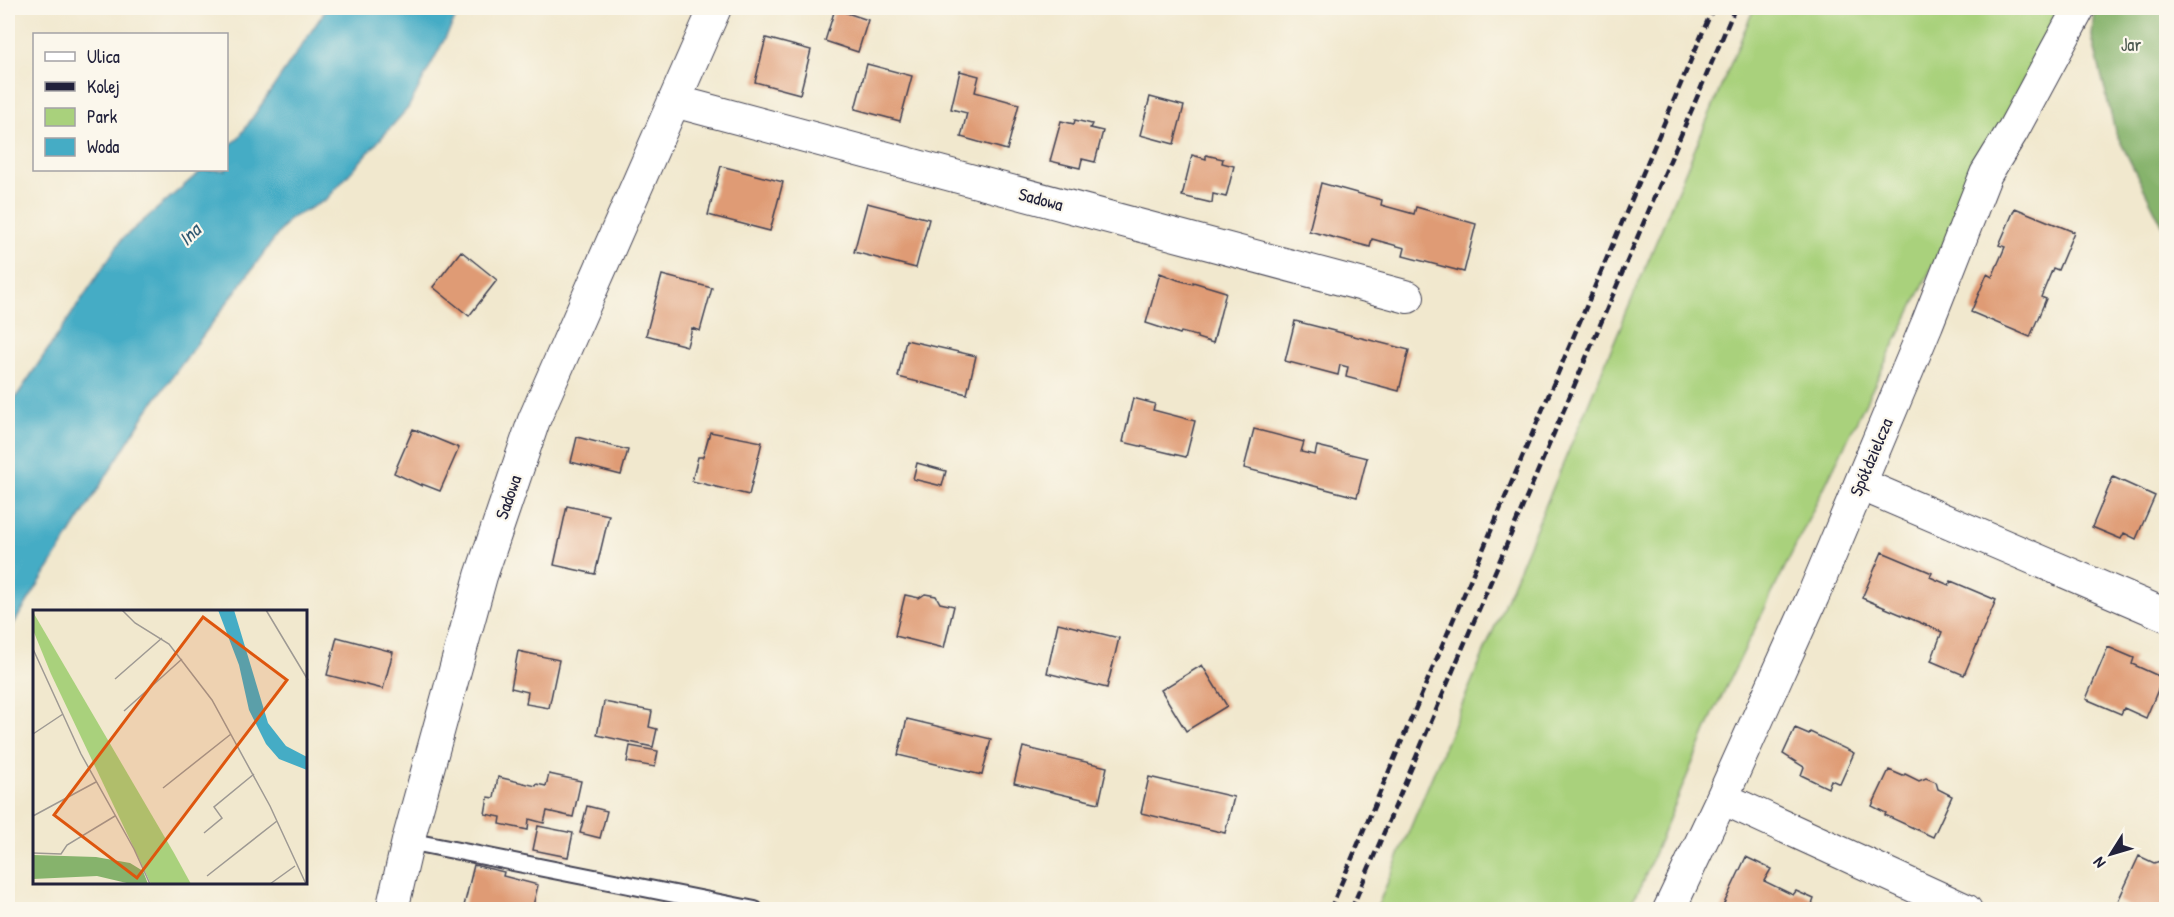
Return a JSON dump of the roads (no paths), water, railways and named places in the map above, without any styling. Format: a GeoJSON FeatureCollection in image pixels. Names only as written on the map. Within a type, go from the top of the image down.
{"type":"FeatureCollection","features":[{"type":"Feature","properties":{"kind":"street","name":"Sadowa"},"geometry":{"type":"LineString","coordinates":[[392,909],[408,841],[481,576],[534,420],[715,8]]}},
{"type":"Feature","properties":{"kind":"street","name":"Spółdzielcza"},"geometry":{"type":"LineString","coordinates":[[1669,909],[1813,596],[1986,174],[2013,130],[2079,8]]}},
{"type":"Feature","properties":{"kind":"street","name":"Sadowa"},"geometry":{"type":"LineString","coordinates":[[674,101],[1408,297]]}},
{"type":"Feature","properties":{"kind":"street"},"geometry":{"type":"LineString","coordinates":[[1860,484],[2166,615]]}},
{"type":"Feature","properties":{"kind":"street"},"geometry":{"type":"LineString","coordinates":[[1722,798],[1966,909]]}},
{"type":"Feature","properties":{"kind":"lane"},"geometry":{"type":"LineString","coordinates":[[408,841],[755,909]]}},
{"type":"Feature","properties":{"kind":"water","name":"Ina"},"geometry":{"type":"Polygon","coordinates":[[[327,8],[461,8],[408,108],[326,200],[289,219],[147,411],[8,633],[8,409],[122,239],[201,171],[228,171],[228,147],[240,136],[327,8]]]}},
{"type":"Feature","properties":{"kind":"railway"},"geometry":{"type":"LineString","coordinates":[[1330,910],[1713,8]]}},
{"type":"Feature","properties":{"kind":"railway"},"geometry":{"type":"LineString","coordinates":[[1351,910],[1735,8]]}},
{"type":"Feature","properties":{"kind":"park label","name":"Jar"},"geometry":{"type":"Point","coordinates":[2131,44]}}]}
